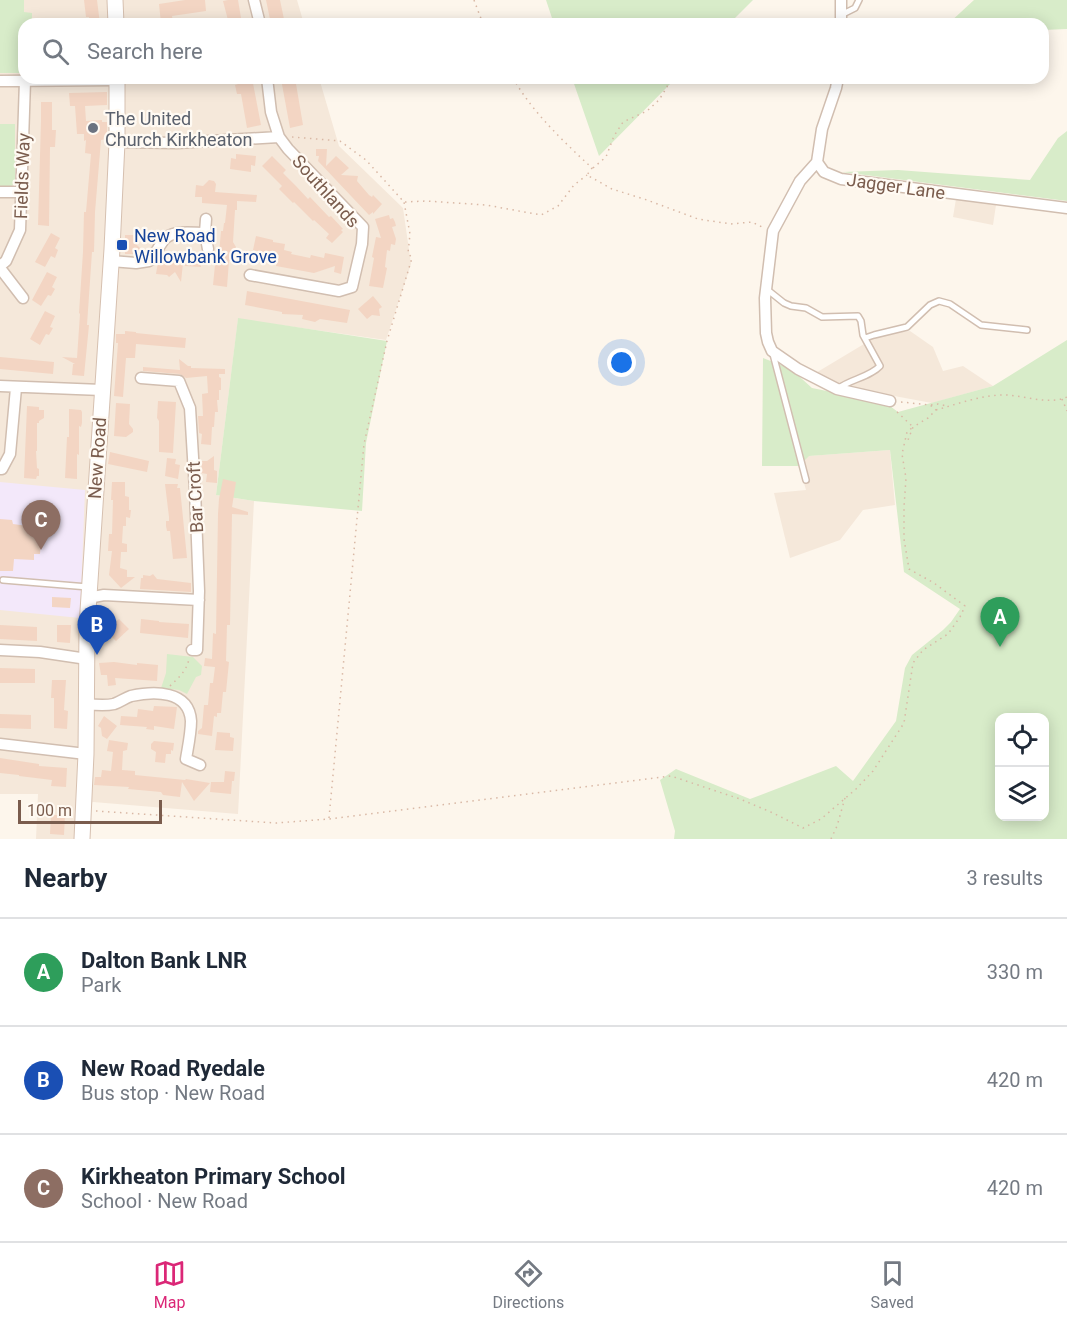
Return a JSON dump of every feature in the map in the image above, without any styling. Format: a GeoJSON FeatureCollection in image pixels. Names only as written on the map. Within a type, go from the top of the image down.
{"type":"FeatureCollection","features":[{"type":"Feature","properties":{"kind":"street"},"geometry":{"type":"LineString","coordinates":[[115,0],[116,18]]}},
{"type":"Feature","properties":{"kind":"street"},"geometry":{"type":"LineString","coordinates":[[254,0],[258,18]]}},
{"type":"Feature","properties":{"kind":"street"},"geometry":{"type":"LineString","coordinates":[[841,0],[841,18]]}},
{"type":"Feature","properties":{"kind":"street"},"geometry":{"type":"LineString","coordinates":[[0,81],[18,81]]}},
{"type":"Feature","properties":{"kind":"street","name":"Fields Way"},"geometry":{"type":"LineString","coordinates":[[0,267],[6,261],[20,230],[25,84]]}},
{"type":"Feature","properties":{"kind":"street","name":"New Road"},"geometry":{"type":"LineString","coordinates":[[82,839],[86,754],[87,626],[111,261],[117,142],[117,84]]}},
{"type":"Feature","properties":{"kind":"street"},"geometry":{"type":"LineString","coordinates":[[117,142],[177,143],[279,137],[271,112],[268,84]]}},
{"type":"Feature","properties":{"kind":"street"},"geometry":{"type":"LineString","coordinates":[[837,84],[822,129],[817,162],[800,180],[773,231],[766,290],[766,333],[772,351],[798,369],[837,389],[886,400]]}},
{"type":"Feature","properties":{"kind":"street","name":"Southlands"},"geometry":{"type":"LineString","coordinates":[[263,265],[255,276],[339,291],[352,287],[362,244],[363,227],[279,137]]}},
{"type":"Feature","properties":{"kind":"street","name":"Jagger Lane"},"geometry":{"type":"LineString","coordinates":[[817,162],[824,172],[841,179],[1067,208]]}},
{"type":"Feature","properties":{"kind":"street"},"geometry":{"type":"LineString","coordinates":[[0,192],[22,192]]}},
{"type":"Feature","properties":{"kind":"street"},"geometry":{"type":"LineString","coordinates":[[206,219],[205,233],[208,249]]}},
{"type":"Feature","properties":{"kind":"street"},"geometry":{"type":"LineString","coordinates":[[111,261],[135,263],[149,261],[156,254],[164,238],[173,233],[205,233]]}},
{"type":"Feature","properties":{"kind":"street"},"geometry":{"type":"LineString","coordinates":[[0,267],[23,298]]}},
{"type":"Feature","properties":{"kind":"street","name":"Bar Croft"},"geometry":{"type":"LineString","coordinates":[[141,378],[179,381],[190,408],[199,600],[197,650],[192,650]]}},
{"type":"Feature","properties":{"kind":"street"},"geometry":{"type":"LineString","coordinates":[[0,386],[102,390]]}},
{"type":"Feature","properties":{"kind":"street"},"geometry":{"type":"LineString","coordinates":[[0,469],[10,454],[16,387]]}},
{"type":"Feature","properties":{"kind":"street"},"geometry":{"type":"LineString","coordinates":[[89,593],[199,600]]}},
{"type":"Feature","properties":{"kind":"street"},"geometry":{"type":"LineString","coordinates":[[0,650],[40,652],[87,659]]}},
{"type":"Feature","properties":{"kind":"street"},"geometry":{"type":"LineString","coordinates":[[86,704],[116,704],[128,697],[144,694],[165,694],[178,698],[186,706],[191,720],[184,761],[200,765]]}},
{"type":"Feature","properties":{"kind":"street"},"geometry":{"type":"LineString","coordinates":[[0,744],[86,754]]}},
{"type":"Feature","properties":{"kind":"lane"},"geometry":{"type":"LineString","coordinates":[[843,18],[855,8],[859,0]]}},
{"type":"Feature","properties":{"kind":"lane"},"geometry":{"type":"LineString","coordinates":[[766,290],[784,303],[806,308],[822,317],[858,316],[865,338],[880,364],[879,368],[837,389]]}},
{"type":"Feature","properties":{"kind":"lane"},"geometry":{"type":"LineString","coordinates":[[865,338],[907,327],[930,305],[939,301],[950,304],[981,325],[1027,330]]}},
{"type":"Feature","properties":{"kind":"lane"},"geometry":{"type":"LineString","coordinates":[[772,351],[806,480]]}},
{"type":"Feature","properties":{"kind":"lane"},"geometry":{"type":"LineString","coordinates":[[3,580],[89,593]]}},
{"type":"Feature","properties":{"kind":"path"},"geometry":{"type":"LineString","coordinates":[[474,0],[481,18]]}},
{"type":"Feature","properties":{"kind":"path"},"geometry":{"type":"LineString","coordinates":[[516,84],[522,94],[562,140],[592,168]]}},
{"type":"Feature","properties":{"kind":"path"},"geometry":{"type":"LineString","coordinates":[[404,202],[426,201],[486,206],[541,214],[558,206],[574,184],[606,157],[614,136],[623,122],[647,111],[659,100],[668,84]]}},
{"type":"Feature","properties":{"kind":"path"},"geometry":{"type":"LineString","coordinates":[[279,137],[340,141],[366,160],[404,202],[410,234],[408,253],[412,258],[387,341],[364,444],[329,819]]}},
{"type":"Feature","properties":{"kind":"path"},"geometry":{"type":"LineString","coordinates":[[587,175],[612,189],[698,219],[731,224],[752,222],[773,231]]}},
{"type":"Feature","properties":{"kind":"path"},"geometry":{"type":"LineString","coordinates":[[83,811],[276,823],[329,819],[671,776],[740,799],[803,828],[821,819],[873,771],[904,723],[913,663],[923,650],[948,634],[965,606],[934,583],[909,569],[904,540],[906,478],[902,454],[907,432],[936,410],[986,396],[1003,394],[1050,400],[1067,397]]}},
{"type":"Feature","properties":{"kind":"path"},"geometry":{"type":"LineString","coordinates":[[1062,399],[1067,411]]}},
{"type":"Feature","properties":{"kind":"path"},"geometry":{"type":"LineString","coordinates":[[886,400],[950,406]]}},
{"type":"Feature","properties":{"kind":"path"},"geometry":{"type":"LineString","coordinates":[[886,400],[914,427]]}},
{"type":"Feature","properties":{"kind":"path"},"geometry":{"type":"LineString","coordinates":[[930,405],[936,410]]}},
{"type":"Feature","properties":{"kind":"path"},"geometry":{"type":"LineString","coordinates":[[908,440],[914,427]]}},
{"type":"Feature","properties":{"kind":"path"},"geometry":{"type":"LineString","coordinates":[[165,694],[166,689],[182,675],[187,667],[189,653],[192,650]]}},
{"type":"Feature","properties":{"kind":"path"},"geometry":{"type":"LineString","coordinates":[[831,839],[845,798]]}},
{"type":"Feature","properties":{"kind":"shaded area"},"geometry":{"type":"Polygon","coordinates":[[[0,0],[297,0],[302,18],[18,18],[18,84],[321,84],[339,146],[403,208],[411,264],[386,340],[238,319],[216,495],[254,501],[238,814],[93,802],[83,806],[76,839],[36,839],[38,794],[0,794],[0,0]]]}},
{"type":"Feature","properties":{"kind":"shaded area"},"geometry":{"type":"Polygon","coordinates":[[[956,199],[996,205],[993,225],[953,217],[956,199]]]}},
{"type":"Feature","properties":{"kind":"shaded area"},"geometry":{"type":"Polygon","coordinates":[[[910,331],[933,347],[943,371],[963,366],[993,386],[932,403],[851,388],[814,374],[879,335],[910,331]]]}},
{"type":"Feature","properties":{"kind":"shaded area"},"geometry":{"type":"Polygon","coordinates":[[[890,450],[895,505],[863,510],[840,540],[790,558],[774,493],[806,490],[799,466],[808,456],[890,450]]]}},
{"type":"Feature","properties":{"kind":"shaded area"},"geometry":{"type":"Polygon","coordinates":[[[0,482],[85,490],[80,618],[0,610],[0,482]]]}},
{"type":"Feature","properties":{"kind":"green space"},"geometry":{"type":"Polygon","coordinates":[[[0,0],[24,0],[24,12],[32,13],[32,18],[18,18],[18,73],[0,73],[0,0]]]}},
{"type":"Feature","properties":{"kind":"green space"},"geometry":{"type":"Polygon","coordinates":[[[546,0],[753,0],[735,18],[552,18],[546,0]]]}},
{"type":"Feature","properties":{"kind":"green space"},"geometry":{"type":"Polygon","coordinates":[[[974,0],[1067,0],[1067,29],[1049,30],[1049,18],[954,18],[974,0]]]}},
{"type":"Feature","properties":{"kind":"green space"},"geometry":{"type":"Polygon","coordinates":[[[574,84],[670,84],[599,156],[574,84]]]}},
{"type":"Feature","properties":{"kind":"green space"},"geometry":{"type":"Polygon","coordinates":[[[0,124],[15,124],[15,184],[7,188],[0,188],[0,124]]]}},
{"type":"Feature","properties":{"kind":"green space"},"geometry":{"type":"Polygon","coordinates":[[[1067,131],[1067,201],[842,172],[898,170],[1030,180],[1058,138],[1067,131]]]}},
{"type":"Feature","properties":{"kind":"green space"},"geometry":{"type":"Polygon","coordinates":[[[238,318],[387,341],[366,443],[362,511],[254,501],[216,495],[238,318]]]}},
{"type":"Feature","properties":{"kind":"green space"},"geometry":{"type":"Polygon","coordinates":[[[1067,340],[1067,839],[674,839],[675,831],[660,780],[676,769],[750,799],[836,766],[853,781],[896,721],[905,668],[912,655],[943,630],[960,609],[904,572],[890,450],[809,456],[799,466],[762,466],[763,358],[791,369],[812,388],[886,403],[898,412],[993,386],[1067,340]]]}},
{"type":"Feature","properties":{"kind":"green space"},"geometry":{"type":"Polygon","coordinates":[[[167,654],[193,657],[202,666],[201,675],[196,677],[187,694],[179,690],[161,688],[166,673],[167,654]]]}},
{"type":"Feature","properties":{"kind":"building"},"geometry":{"type":"Polygon","coordinates":[[[84,0],[97,0],[99,18],[86,17],[84,0]]]}},
{"type":"Feature","properties":{"kind":"building"},"geometry":{"type":"Polygon","coordinates":[[[205,0],[206,11],[172,16],[172,18],[160,18],[159,4],[205,0]]]}},
{"type":"Feature","properties":{"kind":"building"},"geometry":{"type":"Polygon","coordinates":[[[238,0],[241,18],[227,18],[223,1],[238,0]]]}},
{"type":"Feature","properties":{"kind":"building"},"geometry":{"type":"Polygon","coordinates":[[[266,0],[280,0],[284,18],[270,18],[266,0]]]}},
{"type":"Feature","properties":{"kind":"building"},"geometry":{"type":"Polygon","coordinates":[[[253,84],[261,125],[247,128],[241,94],[237,94],[235,85],[253,84]]]}},
{"type":"Feature","properties":{"kind":"building"},"geometry":{"type":"Polygon","coordinates":[[[282,84],[296,84],[303,125],[290,128],[282,84]]]}},
{"type":"Feature","properties":{"kind":"building"},"geometry":{"type":"Polygon","coordinates":[[[107,92],[107,105],[85,106],[86,121],[107,122],[107,139],[101,140],[84,376],[72,375],[73,364],[75,364],[62,357],[77,358],[84,212],[86,212],[91,154],[85,153],[84,134],[77,134],[75,106],[70,106],[69,93],[107,92]]]}},
{"type":"Feature","properties":{"kind":"building"},"geometry":{"type":"Polygon","coordinates":[[[41,102],[52,102],[52,130],[56,130],[55,147],[50,147],[49,226],[38,225],[41,102]]]}},
{"type":"Feature","properties":{"kind":"building"},"geometry":{"type":"Polygon","coordinates":[[[316,149],[327,149],[326,166],[336,156],[349,168],[341,175],[358,176],[357,181],[369,195],[372,197],[373,195],[382,204],[373,214],[373,212],[369,215],[318,161],[319,156],[316,156],[316,149]]]}},
{"type":"Feature","properties":{"kind":"building"},"geometry":{"type":"Polygon","coordinates":[[[236,154],[256,156],[255,166],[251,165],[251,172],[230,169],[231,158],[236,159],[236,154]]]}},
{"type":"Feature","properties":{"kind":"building"},"geometry":{"type":"Polygon","coordinates":[[[272,156],[286,170],[283,173],[308,199],[310,197],[343,229],[341,230],[343,232],[332,243],[326,238],[329,234],[279,189],[282,186],[262,166],[272,156]]]}},
{"type":"Feature","properties":{"kind":"building"},"geometry":{"type":"Polygon","coordinates":[[[209,180],[216,184],[215,192],[257,195],[256,202],[237,201],[233,242],[236,247],[235,261],[229,261],[227,287],[213,285],[227,205],[202,203],[202,197],[195,197],[196,185],[203,186],[209,180]]]}},
{"type":"Feature","properties":{"kind":"building"},"geometry":{"type":"Polygon","coordinates":[[[389,215],[390,219],[393,218],[395,222],[396,226],[392,227],[396,239],[395,245],[391,244],[390,251],[387,250],[385,267],[387,268],[383,288],[369,286],[376,237],[381,238],[375,219],[389,215]]]}},
{"type":"Feature","properties":{"kind":"building"},"geometry":{"type":"Polygon","coordinates":[[[51,233],[60,238],[55,248],[58,250],[55,258],[51,256],[45,267],[35,262],[51,233]]]}},
{"type":"Feature","properties":{"kind":"building"},"geometry":{"type":"Polygon","coordinates":[[[125,235],[137,235],[136,244],[143,251],[138,254],[125,254],[125,235]]]}},
{"type":"Feature","properties":{"kind":"building"},"geometry":{"type":"Polygon","coordinates":[[[256,236],[285,244],[284,250],[292,252],[291,254],[324,258],[325,253],[344,257],[341,274],[334,272],[335,266],[314,273],[276,266],[279,255],[253,250],[256,236]]]}},
{"type":"Feature","properties":{"kind":"building"},"geometry":{"type":"Polygon","coordinates":[[[186,255],[202,256],[201,267],[185,266],[186,255]]]}},
{"type":"Feature","properties":{"kind":"building"},"geometry":{"type":"Polygon","coordinates":[[[158,262],[183,263],[181,282],[175,272],[169,277],[156,274],[158,262]]]}},
{"type":"Feature","properties":{"kind":"building"},"geometry":{"type":"Polygon","coordinates":[[[47,272],[57,277],[52,287],[55,289],[41,306],[32,300],[47,272]]]}},
{"type":"Feature","properties":{"kind":"building"},"geometry":{"type":"Polygon","coordinates":[[[247,291],[350,310],[347,323],[320,319],[315,322],[302,319],[303,315],[282,314],[282,312],[245,305],[247,291]]]}},
{"type":"Feature","properties":{"kind":"building"},"geometry":{"type":"Polygon","coordinates":[[[373,296],[382,307],[379,309],[380,316],[372,315],[367,319],[358,309],[373,296]]]}},
{"type":"Feature","properties":{"kind":"building"},"geometry":{"type":"Polygon","coordinates":[[[45,311],[55,316],[50,327],[53,328],[49,335],[46,334],[40,345],[30,339],[45,311]]]}},
{"type":"Feature","properties":{"kind":"building"},"geometry":{"type":"Polygon","coordinates":[[[125,331],[186,338],[185,348],[136,344],[135,358],[126,358],[123,397],[114,396],[118,343],[116,343],[116,334],[125,334],[125,331]]]}},
{"type":"Feature","properties":{"kind":"building"},"geometry":{"type":"Polygon","coordinates":[[[0,357],[54,362],[53,374],[0,369],[0,357]]]}},
{"type":"Feature","properties":{"kind":"building"},"geometry":{"type":"Polygon","coordinates":[[[179,359],[191,368],[225,369],[225,374],[219,374],[221,390],[219,390],[219,400],[217,400],[218,412],[215,412],[214,427],[212,427],[211,445],[201,444],[202,434],[199,433],[198,416],[203,416],[202,394],[208,393],[207,376],[186,378],[180,374],[143,371],[143,367],[180,370],[179,359]]]}},
{"type":"Feature","properties":{"kind":"building"},"geometry":{"type":"Polygon","coordinates":[[[158,401],[176,402],[173,453],[159,452],[158,401]]]}},
{"type":"Feature","properties":{"kind":"building"},"geometry":{"type":"Polygon","coordinates":[[[116,403],[130,404],[129,424],[133,432],[126,437],[114,436],[116,403]]]}},
{"type":"Feature","properties":{"kind":"building"},"geometry":{"type":"Polygon","coordinates":[[[27,406],[44,410],[44,418],[37,423],[36,451],[39,476],[36,479],[24,478],[27,406]]]}},
{"type":"Feature","properties":{"kind":"building"},"geometry":{"type":"Polygon","coordinates":[[[69,409],[82,412],[82,423],[81,427],[79,426],[77,479],[65,478],[69,409]]]}},
{"type":"Feature","properties":{"kind":"building"},"geometry":{"type":"Polygon","coordinates":[[[110,452],[149,461],[147,472],[108,464],[110,452]]]}},
{"type":"Feature","properties":{"kind":"building"},"geometry":{"type":"Polygon","coordinates":[[[214,456],[217,483],[206,482],[207,474],[201,473],[202,461],[207,461],[214,456]]]}},
{"type":"Feature","properties":{"kind":"building"},"geometry":{"type":"Polygon","coordinates":[[[167,458],[176,459],[175,464],[180,465],[178,479],[165,476],[167,458]]]}},
{"type":"Feature","properties":{"kind":"building"},"geometry":{"type":"Polygon","coordinates":[[[223,479],[236,482],[232,507],[248,512],[248,515],[232,514],[230,625],[227,625],[226,661],[229,662],[226,692],[223,692],[221,713],[217,713],[217,717],[214,716],[212,736],[198,734],[198,731],[202,728],[204,705],[208,705],[210,683],[213,683],[215,667],[204,666],[205,658],[212,659],[213,633],[216,634],[218,514],[223,479]]]}},
{"type":"Feature","properties":{"kind":"building"},"geometry":{"type":"Polygon","coordinates":[[[112,482],[125,482],[125,496],[129,497],[129,510],[131,510],[130,518],[126,517],[126,526],[123,526],[122,543],[127,544],[127,552],[121,552],[120,568],[127,570],[127,577],[135,577],[121,588],[109,575],[112,551],[108,551],[109,534],[112,534],[112,482]]]}},
{"type":"Feature","properties":{"kind":"building"},"geometry":{"type":"Polygon","coordinates":[[[165,484],[178,484],[177,488],[180,488],[187,558],[173,559],[170,531],[167,531],[166,526],[169,517],[165,484]]]}},
{"type":"Feature","properties":{"kind":"building"},"geometry":{"type":"Polygon","coordinates":[[[0,519],[12,520],[13,524],[42,528],[40,554],[34,554],[34,560],[14,559],[13,571],[0,571],[0,519]]]}},
{"type":"Feature","properties":{"kind":"building"},"geometry":{"type":"Polygon","coordinates":[[[153,574],[157,579],[191,583],[191,592],[140,589],[143,575],[153,574]]]}},
{"type":"Feature","properties":{"kind":"building"},"geometry":{"type":"Polygon","coordinates":[[[52,597],[71,598],[70,608],[52,607],[52,597]]]}},
{"type":"Feature","properties":{"kind":"building"},"geometry":{"type":"Polygon","coordinates":[[[119,619],[129,629],[116,641],[106,631],[119,619]]]}},
{"type":"Feature","properties":{"kind":"building"},"geometry":{"type":"Polygon","coordinates":[[[141,619],[189,624],[188,638],[140,633],[141,619]]]}},
{"type":"Feature","properties":{"kind":"building"},"geometry":{"type":"Polygon","coordinates":[[[0,625],[37,627],[37,641],[0,639],[0,625]]]}},
{"type":"Feature","properties":{"kind":"building"},"geometry":{"type":"Polygon","coordinates":[[[57,625],[71,625],[70,643],[57,642],[57,625]]]}},
{"type":"Feature","properties":{"kind":"building"},"geometry":{"type":"Polygon","coordinates":[[[99,663],[158,665],[157,681],[115,678],[116,685],[108,686],[107,675],[101,675],[99,663]]]}},
{"type":"Feature","properties":{"kind":"building"},"geometry":{"type":"Polygon","coordinates":[[[0,668],[35,669],[35,683],[0,683],[0,668]]]}},
{"type":"Feature","properties":{"kind":"building"},"geometry":{"type":"Polygon","coordinates":[[[52,680],[66,680],[64,710],[68,711],[67,729],[54,728],[52,680]]]}},
{"type":"Feature","properties":{"kind":"building"},"geometry":{"type":"Polygon","coordinates":[[[154,706],[177,707],[174,729],[154,726],[154,730],[146,729],[147,727],[120,725],[121,716],[137,717],[138,709],[153,711],[154,706]]]}},
{"type":"Feature","properties":{"kind":"building"},"geometry":{"type":"Polygon","coordinates":[[[0,714],[31,715],[31,729],[0,728],[0,714]]]}},
{"type":"Feature","properties":{"kind":"building"},"geometry":{"type":"Polygon","coordinates":[[[104,716],[117,726],[107,739],[102,736],[101,728],[98,726],[104,716]]]}},
{"type":"Feature","properties":{"kind":"building"},"geometry":{"type":"Polygon","coordinates":[[[217,732],[230,733],[230,737],[234,738],[233,751],[215,750],[217,732]]]}},
{"type":"Feature","properties":{"kind":"building"},"geometry":{"type":"Polygon","coordinates":[[[109,740],[128,743],[127,750],[123,751],[122,770],[135,771],[135,775],[210,783],[194,801],[182,782],[180,797],[163,795],[161,792],[128,789],[129,787],[94,785],[95,777],[101,777],[102,770],[111,771],[113,752],[107,751],[109,740]]]}},
{"type":"Feature","properties":{"kind":"building"},"geometry":{"type":"Polygon","coordinates":[[[154,741],[174,743],[171,754],[166,754],[165,763],[155,762],[156,752],[151,749],[154,741]]]}},
{"type":"Feature","properties":{"kind":"building"},"geometry":{"type":"Polygon","coordinates":[[[0,758],[39,764],[39,766],[67,768],[66,787],[51,786],[52,780],[0,773],[0,758]]]}},
{"type":"Feature","properties":{"kind":"building"},"geometry":{"type":"Polygon","coordinates":[[[225,771],[235,772],[231,794],[210,792],[211,782],[224,782],[225,771]]]}},
{"type":"Feature","properties":{"kind":"building"},"geometry":{"type":"Polygon","coordinates":[[[51,815],[65,815],[64,835],[50,834],[51,815]]]}},
{"type":"Feature","properties":{"kind":"place","name":"The United Church Kirkheaton"},"geometry":{"type":"Point","coordinates":[93,128]}},
{"type":"Feature","properties":{"kind":"place","name":"New Road Willowbank Grove"},"geometry":{"type":"Point","coordinates":[122,245]}},
{"type":"Feature","properties":{"kind":"place","name":"Kirkheaton Primary School"},"geometry":{"type":"Point","coordinates":[41,550]}},
{"type":"Feature","properties":{"kind":"place","name":"Dalton Bank LNR"},"geometry":{"type":"Point","coordinates":[1000,647]}},
{"type":"Feature","properties":{"kind":"place","name":"New Road Ryedale"},"geometry":{"type":"Point","coordinates":[97,655]}}]}
